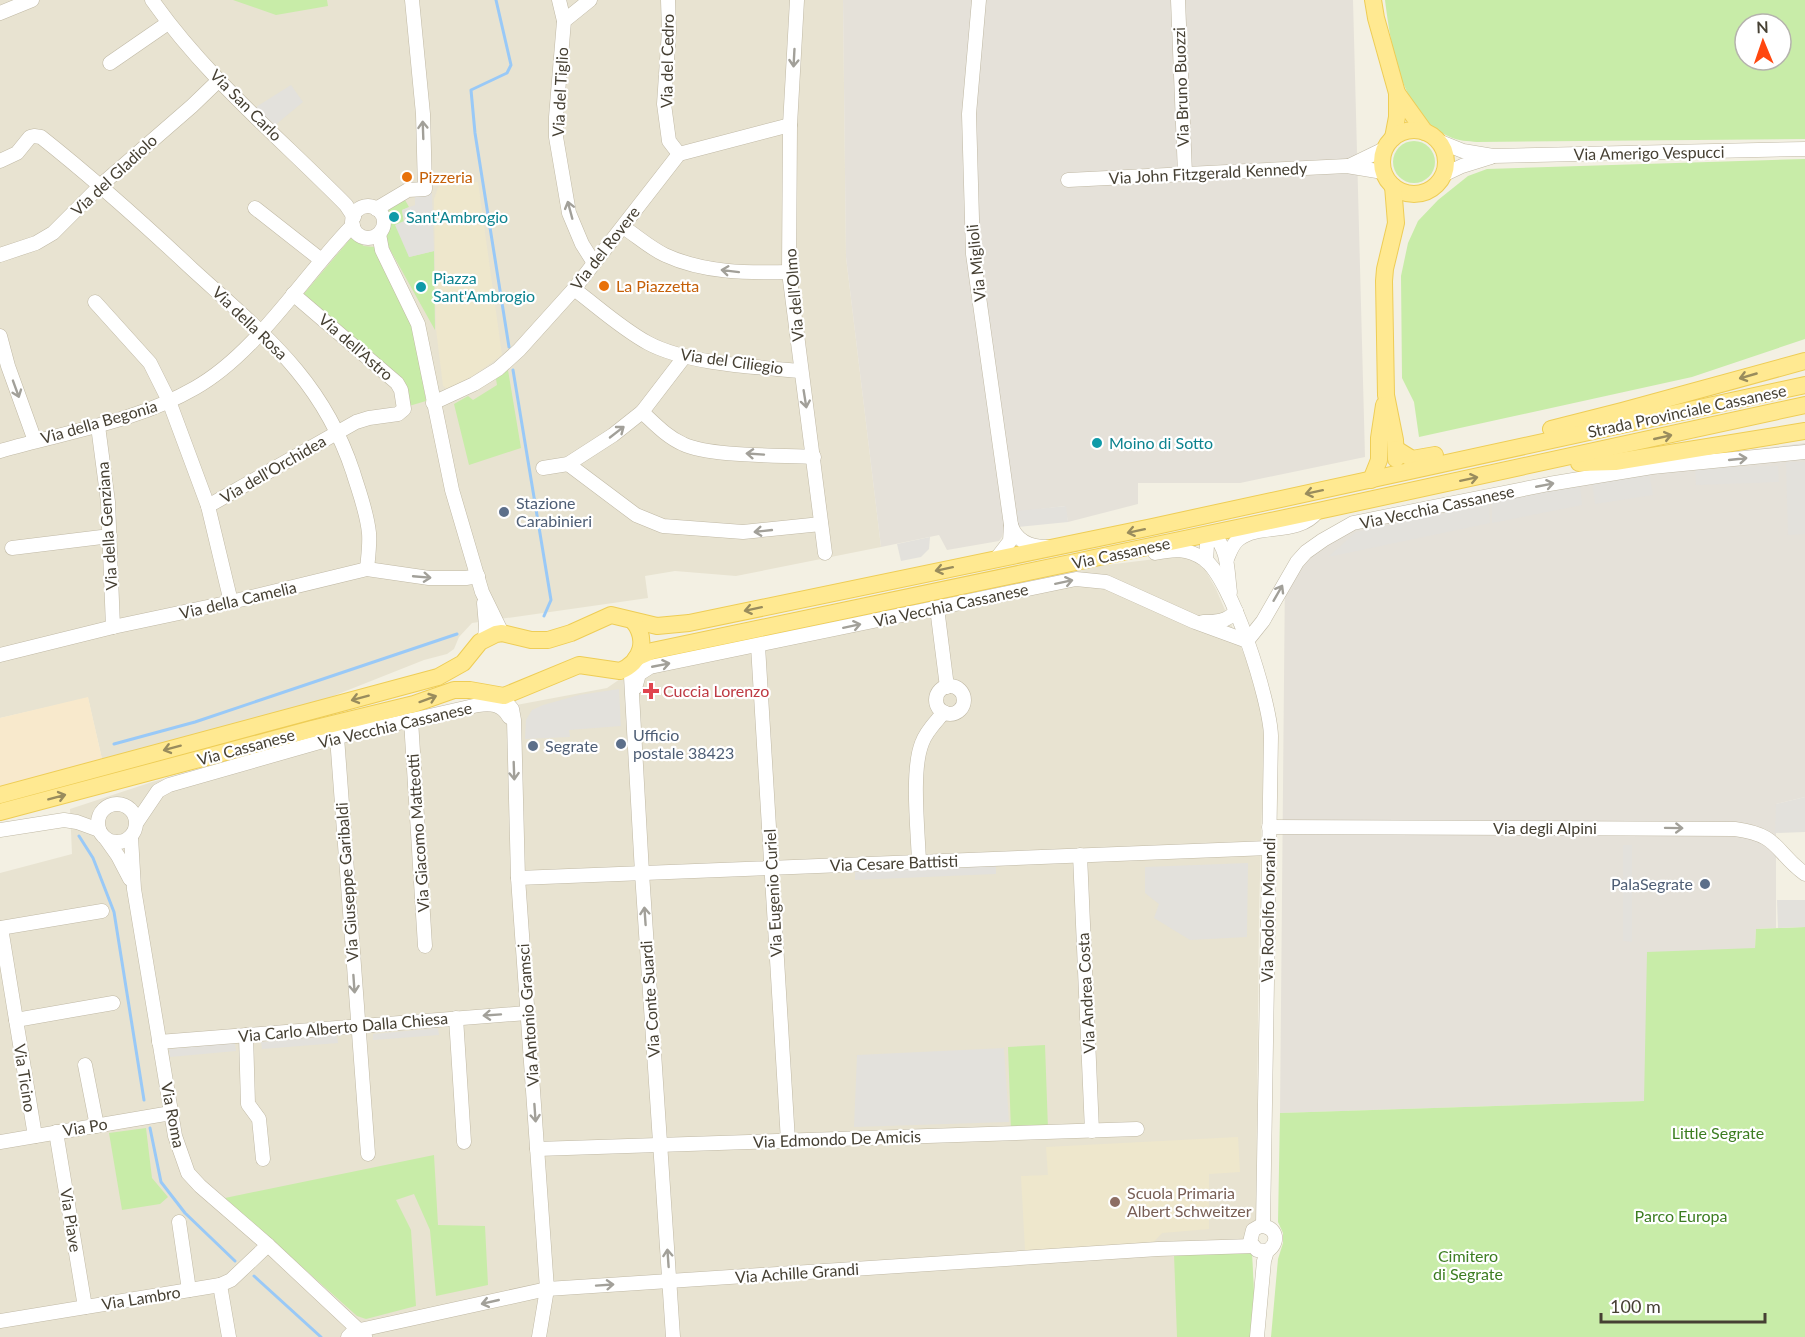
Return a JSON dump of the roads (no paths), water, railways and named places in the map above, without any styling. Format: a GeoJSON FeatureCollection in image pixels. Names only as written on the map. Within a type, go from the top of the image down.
{"type":"FeatureCollection","features":[{"type":"Feature","properties":{"kind":"main road"},"geometry":{"type":"LineString","coordinates":[[1373,0],[1397,93],[1397,117],[1382,164],[1388,179],[1396,223]]}},
{"type":"Feature","properties":{"kind":"main road"},"geometry":{"type":"LineString","coordinates":[[1318,511],[1332,501],[1373,491],[1380,478],[1396,460],[1386,395],[1384,269],[1396,223],[1420,193],[1436,185],[1443,175],[1446,159],[1443,148],[1397,93]]}},
{"type":"Feature","properties":{"kind":"main road"},"geometry":{"type":"LineString","coordinates":[[1388,143],[1411,130],[1431,136]]}},
{"type":"Feature","properties":{"kind":"main road"},"geometry":{"type":"LineString","coordinates":[[1388,179],[1404,192],[1420,193]]}},
{"type":"Feature","properties":{"kind":"main road"},"geometry":{"type":"LineString","coordinates":[[1396,449],[1403,455],[1417,459],[1622,411],[1805,361]]}},
{"type":"Feature","properties":{"kind":"main road","name":"Strada Provinciale Cassanese"},"geometry":{"type":"LineString","coordinates":[[1568,437],[1805,385]]}},
{"type":"Feature","properties":{"kind":"main road"},"geometry":{"type":"LineString","coordinates":[[1380,478],[1382,468],[1379,460],[1379,438],[1386,395]]}},
{"type":"Feature","properties":{"kind":"main road","name":"Strada Provinciale Cassanese"},"geometry":{"type":"LineString","coordinates":[[1606,449],[1805,405]]}},
{"type":"Feature","properties":{"kind":"main road"},"geometry":{"type":"LineString","coordinates":[[1539,464],[1615,462],[1805,431]]}},
{"type":"Feature","properties":{"kind":"main road","name":"Via Cassanese"},"geometry":{"type":"LineString","coordinates":[[0,795],[435,678],[455,669],[472,655],[485,638],[502,633],[540,641],[558,638],[605,616],[618,616],[657,626],[674,625],[1193,519],[1568,437]]}},
{"type":"Feature","properties":{"kind":"main road"},"geometry":{"type":"LineString","coordinates":[[1488,454],[1511,438]]}},
{"type":"Feature","properties":{"kind":"main road","name":"Via Cassanese"},"geometry":{"type":"LineString","coordinates":[[0,812],[312,729],[408,706],[454,690],[470,690],[497,695],[511,694],[579,665],[620,670],[643,654],[676,646],[1606,449]]}},
{"type":"Feature","properties":{"kind":"main road"},"geometry":{"type":"LineString","coordinates":[[1380,478],[1412,491]]}},
{"type":"Feature","properties":{"kind":"main road"},"geometry":{"type":"LineString","coordinates":[[1193,519],[1213,534],[1226,520],[1258,510],[1265,503]]}},
{"type":"Feature","properties":{"kind":"main road"},"geometry":{"type":"LineString","coordinates":[[633,621],[639,630],[642,642],[642,648],[635,659]]}},
{"type":"Feature","properties":{"kind":"main road"},"geometry":{"type":"LineString","coordinates":[[472,655],[471,669],[474,680],[478,686],[497,695]]}},
{"type":"Feature","properties":{"kind":"street"},"geometry":{"type":"LineString","coordinates":[[0,14],[32,0]]}},
{"type":"Feature","properties":{"kind":"street","name":"Via San Carlo"},"geometry":{"type":"LineString","coordinates":[[152,0],[168,23],[219,80],[346,205],[369,220],[418,324],[452,490],[482,592]]}},
{"type":"Feature","properties":{"kind":"street"},"geometry":{"type":"LineString","coordinates":[[369,220],[408,190],[425,189],[423,114],[412,0]]}},
{"type":"Feature","properties":{"kind":"street","name":"Via del Tiglio"},"geometry":{"type":"LineString","coordinates":[[559,0],[564,21],[556,137],[569,213],[582,244],[594,263]]}},
{"type":"Feature","properties":{"kind":"street"},"geometry":{"type":"LineString","coordinates":[[564,21],[590,0]]}},
{"type":"Feature","properties":{"kind":"street","name":"Via del Cedro"},"geometry":{"type":"LineString","coordinates":[[668,0],[669,31],[664,104],[669,141],[679,154]]}},
{"type":"Feature","properties":{"kind":"street","name":"Via dell'Olmo"},"geometry":{"type":"LineString","coordinates":[[797,0],[790,125],[789,272],[825,553]]}},
{"type":"Feature","properties":{"kind":"street","name":"Via Miglioli"},"geometry":{"type":"LineString","coordinates":[[979,0],[969,107],[973,254],[1011,525]]}},
{"type":"Feature","properties":{"kind":"street","name":"Via Bruno Buozzi"},"geometry":{"type":"LineString","coordinates":[[1178,0],[1185,174]]}},
{"type":"Feature","properties":{"kind":"street"},"geometry":{"type":"LineString","coordinates":[[110,63],[168,23]]}},
{"type":"Feature","properties":{"kind":"street","name":"Via del Gladiolo"},"geometry":{"type":"LineString","coordinates":[[0,255],[36,243],[49,236],[101,185],[219,80]]}},
{"type":"Feature","properties":{"kind":"street"},"geometry":{"type":"LineString","coordinates":[[679,154],[790,125]]}},
{"type":"Feature","properties":{"kind":"street","name":"Via della Rosa"},"geometry":{"type":"LineString","coordinates":[[0,161],[17,153],[30,137],[38,136],[101,185],[281,351],[323,404],[337,432],[363,504],[369,534],[367,569]]}},
{"type":"Feature","properties":{"kind":"street","name":"Via Amerigo Vespucci"},"geometry":{"type":"LineString","coordinates":[[1431,136],[1463,151],[1493,156],[1805,149]]}},
{"type":"Feature","properties":{"kind":"street","name":"Via John Fitzgerald Kennedy"},"geometry":{"type":"LineString","coordinates":[[1347,166],[1388,143]]}},
{"type":"Feature","properties":{"kind":"street","name":"Via del Rovere"},"geometry":{"type":"LineString","coordinates":[[433,403],[474,384],[498,369],[519,350],[574,289],[679,154]]}},
{"type":"Feature","properties":{"kind":"street","name":"Via Amerigo Vespucci"},"geometry":{"type":"LineString","coordinates":[[1443,175],[1493,156]]}},
{"type":"Feature","properties":{"kind":"street","name":"Via John Fitzgerald Kennedy"},"geometry":{"type":"LineString","coordinates":[[1068,180],[1347,166],[1388,179]]}},
{"type":"Feature","properties":{"kind":"street"},"geometry":{"type":"LineString","coordinates":[[255,208],[320,259]]}},
{"type":"Feature","properties":{"kind":"street","name":"Via della Begonia"},"geometry":{"type":"LineString","coordinates":[[0,451],[98,426],[169,401],[204,382],[261,332],[339,239],[369,220]]}},
{"type":"Feature","properties":{"kind":"street"},"geometry":{"type":"LineString","coordinates":[[623,226],[661,253],[692,264],[742,272],[789,272]]}},
{"type":"Feature","properties":{"kind":"street","name":"Via del Ciliegio"},"geometry":{"type":"LineString","coordinates":[[574,289],[644,341],[685,356],[748,366],[801,371]]}},
{"type":"Feature","properties":{"kind":"street","name":"Via dell'Astro"},"geometry":{"type":"LineString","coordinates":[[293,294],[390,375],[401,390],[404,405],[402,413],[369,418],[337,432]]}},
{"type":"Feature","properties":{"kind":"street"},"geometry":{"type":"LineString","coordinates":[[95,302],[150,363],[169,401],[208,506],[231,602]]}},
{"type":"Feature","properties":{"kind":"street"},"geometry":{"type":"LineString","coordinates":[[0,336],[8,366],[35,441]]}},
{"type":"Feature","properties":{"kind":"street"},"geometry":{"type":"LineString","coordinates":[[543,468],[568,464],[595,448],[642,412],[685,356]]}},
{"type":"Feature","properties":{"kind":"street"},"geometry":{"type":"LineString","coordinates":[[642,412],[670,437],[693,448],[814,457]]}},
{"type":"Feature","properties":{"kind":"street","name":"Via della Genziana"},"geometry":{"type":"LineString","coordinates":[[98,426],[108,502],[112,627]]}},
{"type":"Feature","properties":{"kind":"street","name":"Via dell'Orchidea"},"geometry":{"type":"LineString","coordinates":[[208,506],[337,432]]}},
{"type":"Feature","properties":{"kind":"street","name":"Via Vecchia Cassanese"},"geometry":{"type":"LineString","coordinates":[[634,707],[637,678],[645,669],[1076,579],[1106,582],[1195,622],[1246,641],[1263,621],[1297,562],[1306,552],[1353,523],[1620,472],[1805,452]]}},
{"type":"Feature","properties":{"kind":"street"},"geometry":{"type":"LineString","coordinates":[[568,464],[636,516],[663,526],[743,532],[821,524]]}},
{"type":"Feature","properties":{"kind":"street"},"geometry":{"type":"LineString","coordinates":[[1227,559],[1231,549],[1240,538],[1300,524],[1310,520],[1318,511]]}},
{"type":"Feature","properties":{"kind":"street"},"geometry":{"type":"LineString","coordinates":[[1011,525],[1016,535],[1026,543],[1051,547]]}},
{"type":"Feature","properties":{"kind":"street"},"geometry":{"type":"LineString","coordinates":[[996,558],[1010,541],[1011,525]]}},
{"type":"Feature","properties":{"kind":"street"},"geometry":{"type":"LineString","coordinates":[[1107,556],[1128,559],[1178,549],[1206,561],[1208,545],[1213,534]]}},
{"type":"Feature","properties":{"kind":"street","name":"Via Rodolfo Morandi"},"geometry":{"type":"LineString","coordinates":[[1213,534],[1221,542],[1227,559],[1234,606]]}},
{"type":"Feature","properties":{"kind":"street"},"geometry":{"type":"LineString","coordinates":[[12,548],[110,536]]}},
{"type":"Feature","properties":{"kind":"street","name":"Via Rodolfo Morandi"},"geometry":{"type":"LineString","coordinates":[[1206,561],[1216,573],[1234,606],[1263,688],[1271,725],[1263,1226]]}},
{"type":"Feature","properties":{"kind":"street","name":"Via della Camelia"},"geometry":{"type":"LineString","coordinates":[[0,655],[367,569],[429,578],[478,576]]}},
{"type":"Feature","properties":{"kind":"street"},"geometry":{"type":"LineString","coordinates":[[482,592],[502,633]]}},
{"type":"Feature","properties":{"kind":"street"},"geometry":{"type":"LineString","coordinates":[[482,592],[485,638]]}},
{"type":"Feature","properties":{"kind":"street"},"geometry":{"type":"LineString","coordinates":[[1195,622],[1225,620],[1234,606]]}},
{"type":"Feature","properties":{"kind":"street"},"geometry":{"type":"LineString","coordinates":[[938,608],[947,687]]}},
{"type":"Feature","properties":{"kind":"street","name":"Via Eugenio Curiel"},"geometry":{"type":"LineString","coordinates":[[758,646],[788,1141]]}},
{"type":"Feature","properties":{"kind":"street","name":"Via Conte Suardi"},"geometry":{"type":"LineString","coordinates":[[635,659],[631,676],[642,873],[673,1337]]}},
{"type":"Feature","properties":{"kind":"street"},"geometry":{"type":"LineString","coordinates":[[951,686],[959,690],[964,702],[956,712],[944,712],[938,707],[936,700],[938,693],[951,686]]}},
{"type":"Feature","properties":{"kind":"street","name":"Via Antonio Gramsci"},"geometry":{"type":"LineString","coordinates":[[497,695],[512,710],[514,723],[518,878],[547,1289],[539,1337]]}},
{"type":"Feature","properties":{"kind":"street","name":"Via Vecchia Cassanese"},"geometry":{"type":"LineString","coordinates":[[137,822],[158,790],[169,785],[337,737],[490,704],[500,706],[507,712],[513,734]]}},
{"type":"Feature","properties":{"kind":"street"},"geometry":{"type":"LineString","coordinates":[[919,862],[916,772],[920,751],[928,732],[944,712]]}},
{"type":"Feature","properties":{"kind":"street","name":"Via Giacomo Matteotti"},"geometry":{"type":"LineString","coordinates":[[411,720],[425,946]]}},
{"type":"Feature","properties":{"kind":"street","name":"Via Giuseppe Garibaldi"},"geometry":{"type":"LineString","coordinates":[[337,737],[368,1154]]}},
{"type":"Feature","properties":{"kind":"street"},"geometry":{"type":"LineString","coordinates":[[0,830],[64,820],[77,822],[116,843],[131,837],[137,822],[132,810],[126,806],[113,804],[107,807],[99,817],[102,834]]}},
{"type":"Feature","properties":{"kind":"street","name":"Via degli Alpini"},"geometry":{"type":"LineString","coordinates":[[1269,827],[1735,829],[1767,837],[1805,874]]}},
{"type":"Feature","properties":{"kind":"street","name":"Via Roma"},"geometry":{"type":"LineString","coordinates":[[102,834],[118,856],[134,889]]}},
{"type":"Feature","properties":{"kind":"street","name":"Via Roma"},"geometry":{"type":"LineString","coordinates":[[131,837],[134,889],[171,1113],[175,1136],[188,1173],[268,1245],[358,1335]]}},
{"type":"Feature","properties":{"kind":"street","name":"Via Cesare Battisti"},"geometry":{"type":"LineString","coordinates":[[518,878],[1269,848]]}},
{"type":"Feature","properties":{"kind":"street","name":"Via Andrea Costa"},"geometry":{"type":"LineString","coordinates":[[1080,855],[1092,1131]]}},
{"type":"Feature","properties":{"kind":"street"},"geometry":{"type":"LineString","coordinates":[[0,928],[102,911]]}},
{"type":"Feature","properties":{"kind":"street","name":"Via Ticino"},"geometry":{"type":"LineString","coordinates":[[0,928],[34,1136]]}},
{"type":"Feature","properties":{"kind":"street","name":"Via Ticino"},"geometry":{"type":"LineString","coordinates":[[16,1020],[113,1003]]}},
{"type":"Feature","properties":{"kind":"street","name":"Via Carlo Alberto Dalla Chiesa"},"geometry":{"type":"LineString","coordinates":[[159,1042],[528,1012]]}},
{"type":"Feature","properties":{"kind":"street"},"geometry":{"type":"LineString","coordinates":[[456,1018],[464,1142]]}},
{"type":"Feature","properties":{"kind":"street"},"geometry":{"type":"LineString","coordinates":[[246,1035],[248,1104],[259,1119],[263,1160]]}},
{"type":"Feature","properties":{"kind":"street"},"geometry":{"type":"LineString","coordinates":[[85,1065],[97,1126]]}},
{"type":"Feature","properties":{"kind":"street","name":"Via Po"},"geometry":{"type":"LineString","coordinates":[[0,1142],[171,1113]]}},
{"type":"Feature","properties":{"kind":"street","name":"Via Edmondo De Amicis"},"geometry":{"type":"LineString","coordinates":[[537,1149],[1137,1129]]}},
{"type":"Feature","properties":{"kind":"street","name":"Via Piave"},"geometry":{"type":"LineString","coordinates":[[56,1132],[85,1307]]}},
{"type":"Feature","properties":{"kind":"street"},"geometry":{"type":"LineString","coordinates":[[179,1222],[189,1290]]}},
{"type":"Feature","properties":{"kind":"street","name":"Via Rodolfo Morandi"},"geometry":{"type":"LineString","coordinates":[[1257,1337],[1262,1285],[1259,1249],[1250,1242],[1251,1234],[1256,1228],[1263,1226],[1271,1228],[1276,1238],[1273,1246],[1259,1249]]}},
{"type":"Feature","properties":{"kind":"street","name":"Via Lambro"},"geometry":{"type":"LineString","coordinates":[[0,1321],[220,1285],[231,1280],[268,1245]]}},
{"type":"Feature","properties":{"kind":"street","name":"Via Achille Grandi"},"geometry":{"type":"LineString","coordinates":[[358,1335],[547,1289],[1158,1249],[1259,1249]]}},
{"type":"Feature","properties":{"kind":"street"},"geometry":{"type":"LineString","coordinates":[[220,1285],[229,1337]]}},
{"type":"Feature","properties":{"kind":"waterway"},"geometry":{"type":"LineString","coordinates":[[496,0],[511,65],[507,73],[471,90],[475,133],[509,347]]}},
{"type":"Feature","properties":{"kind":"waterway"},"geometry":{"type":"LineString","coordinates":[[513,370],[551,600],[544,616]]}},
{"type":"Feature","properties":{"kind":"waterway"},"geometry":{"type":"LineString","coordinates":[[114,744],[195,722],[457,634]]}},
{"type":"Feature","properties":{"kind":"waterway"},"geometry":{"type":"LineString","coordinates":[[79,836],[93,858],[114,912],[144,1100]]}},
{"type":"Feature","properties":{"kind":"waterway"},"geometry":{"type":"LineString","coordinates":[[150,1128],[161,1182],[185,1213],[235,1261]]}},
{"type":"Feature","properties":{"kind":"waterway"},"geometry":{"type":"LineString","coordinates":[[254,1276],[321,1337]]}},
{"type":"Feature","properties":{"kind":"place","name":"Pizzeria"},"geometry":{"type":"Point","coordinates":[407,177]}},
{"type":"Feature","properties":{"kind":"place","name":"Sant'Ambrogio"},"geometry":{"type":"Point","coordinates":[394,217]}},
{"type":"Feature","properties":{"kind":"place","name":"La Piazzetta"},"geometry":{"type":"Point","coordinates":[604,286]}},
{"type":"Feature","properties":{"kind":"place","name":"Piazza Sant'Ambrogio"},"geometry":{"type":"Point","coordinates":[421,287]}},
{"type":"Feature","properties":{"kind":"place","name":"Moino di Sotto"},"geometry":{"type":"Point","coordinates":[1097,443]}},
{"type":"Feature","properties":{"kind":"place","name":"Stazione Carabinieri"},"geometry":{"type":"Point","coordinates":[504,512]}},
{"type":"Feature","properties":{"kind":"place","name":"Cuccia Lorenzo"},"geometry":{"type":"Point","coordinates":[651,691]}},
{"type":"Feature","properties":{"kind":"place","name":"Ufficio postale 38423"},"geometry":{"type":"Point","coordinates":[621,744]}},
{"type":"Feature","properties":{"kind":"place","name":"Segrate"},"geometry":{"type":"Point","coordinates":[533,746]}},
{"type":"Feature","properties":{"kind":"place","name":"PalaSegrate"},"geometry":{"type":"Point","coordinates":[1705,884]}},
{"type":"Feature","properties":{"kind":"place","name":"Scuola Primaria Albert Schweitzer"},"geometry":{"type":"Point","coordinates":[1115,1202]}},
{"type":"Feature","properties":{"kind":"park label","name":"Little Segrate"},"geometry":{"type":"Point","coordinates":[1718,1133]}},
{"type":"Feature","properties":{"kind":"park label","name":"Parco Europa"},"geometry":{"type":"Point","coordinates":[1681,1216]}},
{"type":"Feature","properties":{"kind":"park label","name":"Cimitero di Segrate"},"geometry":{"type":"Point","coordinates":[1468,1265]}}]}
